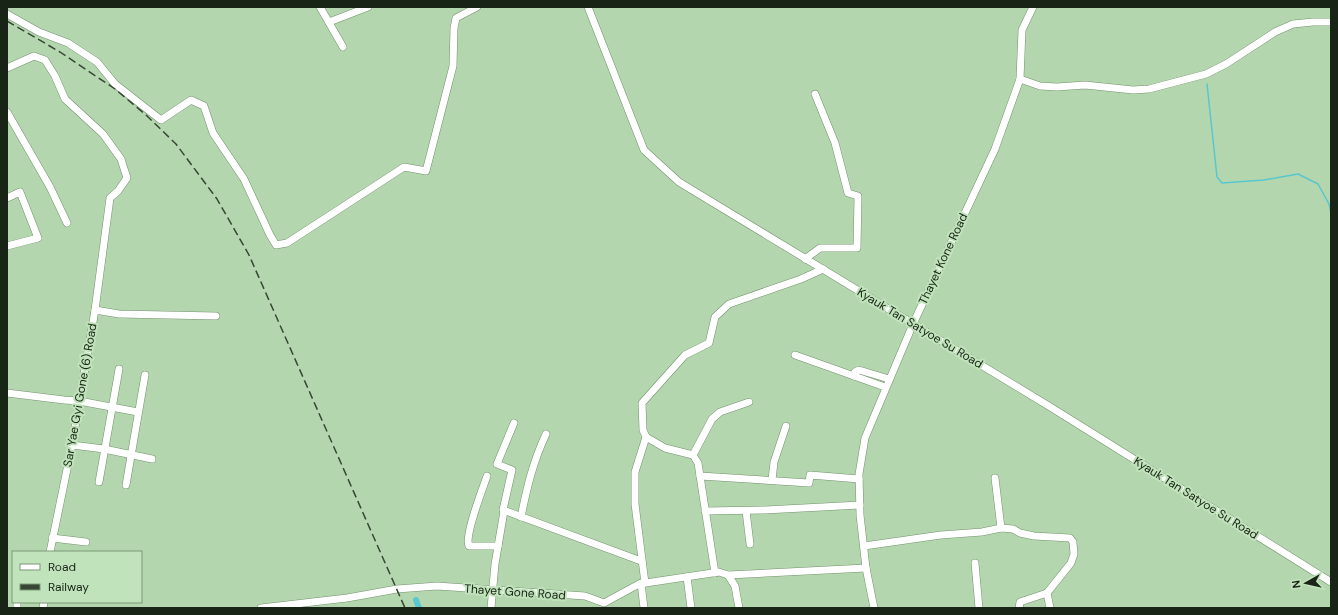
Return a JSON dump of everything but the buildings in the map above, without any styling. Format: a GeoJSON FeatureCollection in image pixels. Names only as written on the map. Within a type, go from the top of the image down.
{"type":"FeatureCollection","features":[{"type":"Feature","properties":{"kind":"street"},"geometry":{"type":"LineString","coordinates":[[320,7],[343,47]]}},
{"type":"Feature","properties":{"kind":"street"},"geometry":{"type":"LineString","coordinates":[[329,22],[368,7]]}},
{"type":"Feature","properties":{"kind":"street"},"geometry":{"type":"LineString","coordinates":[[7,14],[39,32],[68,43],[97,62],[115,84],[161,120],[191,100],[204,106],[213,133],[244,179],[276,245],[287,243],[404,167],[426,171],[453,66],[454,28],[456,18],[477,7]]}},
{"type":"Feature","properties":{"kind":"street","name":"Kyauk Tan Satyoe Su Road"},"geometry":{"type":"LineString","coordinates":[[588,7],[644,150],[679,182],[913,324],[1331,582]]}},
{"type":"Feature","properties":{"kind":"street","name":"Thayet Kone Road"},"geometry":{"type":"LineString","coordinates":[[874,608],[866,568],[860,506],[859,478],[865,438],[913,324],[995,149],[1020,79],[1022,30],[1033,7]]}},
{"type":"Feature","properties":{"kind":"street"},"geometry":{"type":"LineString","coordinates":[[1020,79],[1040,86],[1052,87],[1084,85],[1133,90],[1149,89],[1206,74],[1226,64],[1275,32],[1293,24],[1331,22]]}},
{"type":"Feature","properties":{"kind":"street"},"geometry":{"type":"LineString","coordinates":[[7,68],[34,56],[45,60],[55,76],[65,98],[103,134],[121,158],[127,178],[118,191],[110,198],[95,310]]}},
{"type":"Feature","properties":{"kind":"street"},"geometry":{"type":"LineString","coordinates":[[805,259],[820,248],[857,248],[858,196],[848,193],[835,143],[815,94]]}},
{"type":"Feature","properties":{"kind":"street"},"geometry":{"type":"LineString","coordinates":[[7,112],[50,187],[66,223]]}},
{"type":"Feature","properties":{"kind":"street"},"geometry":{"type":"LineString","coordinates":[[7,199],[20,192],[38,238],[7,246]]}},
{"type":"Feature","properties":{"kind":"street"},"geometry":{"type":"LineString","coordinates":[[715,573],[698,464],[693,455],[665,448],[646,437],[643,430],[642,404],[685,355],[709,343],[715,316],[729,304],[801,279],[823,269]]}},
{"type":"Feature","properties":{"kind":"street","name":"Sar Yae Gyi Gone (6) Road"},"geometry":{"type":"LineString","coordinates":[[50,551],[72,444],[95,310],[119,314],[216,316]]}},
{"type":"Feature","properties":{"kind":"street"},"geometry":{"type":"LineString","coordinates":[[795,355],[886,387]]}},
{"type":"Feature","properties":{"kind":"street"},"geometry":{"type":"LineString","coordinates":[[99,482],[119,369]]}},
{"type":"Feature","properties":{"kind":"street"},"geometry":{"type":"LineString","coordinates":[[854,376],[855,372],[859,370],[889,380]]}},
{"type":"Feature","properties":{"kind":"street"},"geometry":{"type":"LineString","coordinates":[[126,485],[145,375]]}},
{"type":"Feature","properties":{"kind":"street"},"geometry":{"type":"LineString","coordinates":[[7,393],[79,401],[138,412]]}},
{"type":"Feature","properties":{"kind":"street"},"geometry":{"type":"LineString","coordinates":[[693,455],[712,419],[720,412],[749,402]]}},
{"type":"Feature","properties":{"kind":"street"},"geometry":{"type":"LineString","coordinates":[[491,608],[498,546],[512,470],[497,464],[514,423]]}},
{"type":"Feature","properties":{"kind":"street"},"geometry":{"type":"LineString","coordinates":[[772,480],[774,462],[786,426]]}},
{"type":"Feature","properties":{"kind":"street"},"geometry":{"type":"LineString","coordinates":[[522,517],[528,484],[537,454],[546,434]]}},
{"type":"Feature","properties":{"kind":"street"},"geometry":{"type":"LineString","coordinates":[[644,608],[635,504],[635,472],[646,437]]}},
{"type":"Feature","properties":{"kind":"street"},"geometry":{"type":"LineString","coordinates":[[72,444],[152,459]]}},
{"type":"Feature","properties":{"kind":"street"},"geometry":{"type":"LineString","coordinates":[[700,476],[809,483],[810,475],[859,478]]}},
{"type":"Feature","properties":{"kind":"street"},"geometry":{"type":"LineString","coordinates":[[487,476],[470,528],[468,543],[469,546],[498,546]]}},
{"type":"Feature","properties":{"kind":"street"},"geometry":{"type":"LineString","coordinates":[[995,478],[1001,528]]}},
{"type":"Feature","properties":{"kind":"street"},"geometry":{"type":"LineString","coordinates":[[705,511],[746,511],[860,506]]}},
{"type":"Feature","properties":{"kind":"street"},"geometry":{"type":"LineString","coordinates":[[504,511],[641,562]]}},
{"type":"Feature","properties":{"kind":"street"},"geometry":{"type":"LineString","coordinates":[[746,511],[750,544]]}},
{"type":"Feature","properties":{"kind":"street"},"geometry":{"type":"LineString","coordinates":[[864,546],[941,535],[982,532],[1001,528],[1013,529],[1020,533],[1034,536],[1070,538],[1073,542],[1074,554],[1071,563],[1047,593],[1020,602],[1019,608]]}},
{"type":"Feature","properties":{"kind":"street"},"geometry":{"type":"LineString","coordinates":[[52,538],[86,542]]}},
{"type":"Feature","properties":{"kind":"street"},"geometry":{"type":"LineString","coordinates":[[975,563],[979,608]]}},
{"type":"Feature","properties":{"kind":"street","name":"Thayet Gone Road"},"geometry":{"type":"LineString","coordinates":[[261,608],[347,598],[397,589],[437,586],[584,596],[605,605],[643,583],[719,572],[728,575],[866,568]]}},
{"type":"Feature","properties":{"kind":"street"},"geometry":{"type":"LineString","coordinates":[[728,575],[734,586],[739,608]]}},
{"type":"Feature","properties":{"kind":"street"},"geometry":{"type":"LineString","coordinates":[[687,577],[691,608]]}},
{"type":"Feature","properties":{"kind":"street"},"geometry":{"type":"LineString","coordinates":[[1047,593],[1050,608]]}},
{"type":"Feature","properties":{"kind":"waterway"},"geometry":{"type":"LineString","coordinates":[[1207,84],[1217,177],[1222,183],[1264,180],[1298,174],[1318,184],[1329,204],[1331,213]]}},
{"type":"Feature","properties":{"kind":"waterway"},"geometry":{"type":"LineString","coordinates":[[416,600],[419,608]]}},
{"type":"Feature","properties":{"kind":"railway"},"geometry":{"type":"LineString","coordinates":[[7,21],[60,52],[115,89],[146,115],[176,144],[217,199],[249,255],[405,608]]}}]}
